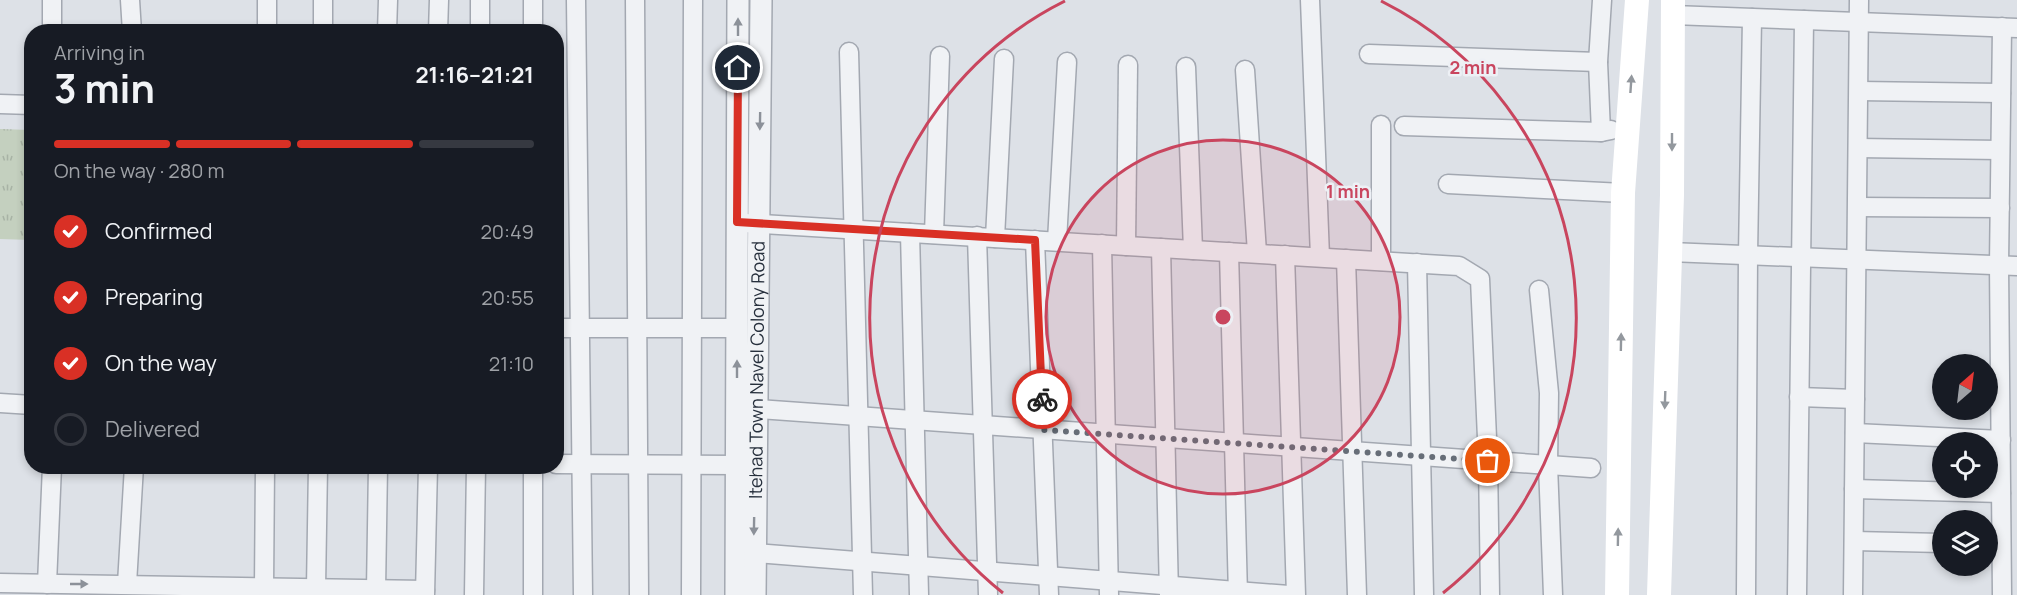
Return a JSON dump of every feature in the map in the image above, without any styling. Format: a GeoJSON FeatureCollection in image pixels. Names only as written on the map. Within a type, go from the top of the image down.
{"type":"FeatureCollection","features":[{"type":"Feature","properties":{"kind":"main road"},"geometry":{"type":"LineString","coordinates":[[1617,595],[1623,193],[1637,0]]}},
{"type":"Feature","properties":{"kind":"main road"},"geometry":{"type":"LineString","coordinates":[[1659,595],[1670,252],[1673,8]]}},
{"type":"Feature","properties":{"kind":"street"},"geometry":{"type":"LineString","coordinates":[[52,0],[52,24]]}},
{"type":"Feature","properties":{"kind":"street"},"geometry":{"type":"LineString","coordinates":[[130,0],[132,24]]}},
{"type":"Feature","properties":{"kind":"street"},"geometry":{"type":"LineString","coordinates":[[267,0],[267,24]]}},
{"type":"Feature","properties":{"kind":"street"},"geometry":{"type":"LineString","coordinates":[[322,24],[323,0]]}},
{"type":"Feature","properties":{"kind":"street"},"geometry":{"type":"LineString","coordinates":[[387,24],[388,0]]}},
{"type":"Feature","properties":{"kind":"street"},"geometry":{"type":"LineString","coordinates":[[438,24],[439,0]]}},
{"type":"Feature","properties":{"kind":"street"},"geometry":{"type":"LineString","coordinates":[[480,0],[480,24]]}},
{"type":"Feature","properties":{"kind":"street"},"geometry":{"type":"LineString","coordinates":[[533,0],[533,24]]}},
{"type":"Feature","properties":{"kind":"street"},"geometry":{"type":"LineString","coordinates":[[576,0],[583,595]]}},
{"type":"Feature","properties":{"kind":"street"},"geometry":{"type":"LineString","coordinates":[[635,0],[639,595]]}},
{"type":"Feature","properties":{"kind":"street"},"geometry":{"type":"LineString","coordinates":[[691,595],[693,0]]}},
{"type":"Feature","properties":{"kind":"street","name":"Itehad Town Navel Colony Road"},"geometry":{"type":"LineString","coordinates":[[736,595],[745,552],[748,223],[738,0]]}},
{"type":"Feature","properties":{"kind":"street","name":"Itehad Town Navel Colony Road"},"geometry":{"type":"LineString","coordinates":[[754,595],[745,552],[736,465],[747,409],[737,328],[748,223],[761,0]]}},
{"type":"Feature","properties":{"kind":"street"},"geometry":{"type":"LineString","coordinates":[[1310,0],[1320,257]]}},
{"type":"Feature","properties":{"kind":"street"},"geometry":{"type":"LineString","coordinates":[[1601,132],[1598,62],[1602,0]]}},
{"type":"Feature","properties":{"kind":"street"},"geometry":{"type":"LineString","coordinates":[[1853,595],[1859,0]]}},
{"type":"Feature","properties":{"kind":"street"},"geometry":{"type":"LineString","coordinates":[[1673,8],[1752,18],[2010,27],[2001,93],[1999,265],[2008,324],[2009,418],[2001,440],[2007,484],[1998,528]]}},
{"type":"Feature","properties":{"kind":"street"},"geometry":{"type":"LineString","coordinates":[[1746,595],[1752,18]]}},
{"type":"Feature","properties":{"kind":"street"},"geometry":{"type":"LineString","coordinates":[[1797,595],[1804,20]]}},
{"type":"Feature","properties":{"kind":"street"},"geometry":{"type":"LineString","coordinates":[[849,52],[863,595]]}},
{"type":"Feature","properties":{"kind":"street"},"geometry":{"type":"LineString","coordinates":[[1370,54],[1598,62]]}},
{"type":"Feature","properties":{"kind":"street"},"geometry":{"type":"LineString","coordinates":[[934,234],[940,56]]}},
{"type":"Feature","properties":{"kind":"street"},"geometry":{"type":"LineString","coordinates":[[988,595],[983,425],[986,237],[1004,59]]}},
{"type":"Feature","properties":{"kind":"street"},"geometry":{"type":"LineString","coordinates":[[1057,241],[1067,62]]}},
{"type":"Feature","properties":{"kind":"street"},"geometry":{"type":"LineString","coordinates":[[1126,246],[1128,65]]}},
{"type":"Feature","properties":{"kind":"street"},"geometry":{"type":"LineString","coordinates":[[1186,68],[1193,250]]}},
{"type":"Feature","properties":{"kind":"street"},"geometry":{"type":"LineString","coordinates":[[1245,70],[1257,253]]}},
{"type":"Feature","properties":{"kind":"street"},"geometry":{"type":"LineString","coordinates":[[1859,91],[2001,93]]}},
{"type":"Feature","properties":{"kind":"street"},"geometry":{"type":"LineString","coordinates":[[0,104],[24,105]]}},
{"type":"Feature","properties":{"kind":"street"},"geometry":{"type":"LineString","coordinates":[[1381,125],[1382,261]]}},
{"type":"Feature","properties":{"kind":"street"},"geometry":{"type":"LineString","coordinates":[[1404,126],[1601,132],[1628,128]]}},
{"type":"Feature","properties":{"kind":"street"},"geometry":{"type":"LineString","coordinates":[[1858,148],[2000,150]]}},
{"type":"Feature","properties":{"kind":"street"},"geometry":{"type":"LineString","coordinates":[[1448,184],[1623,193]]}},
{"type":"Feature","properties":{"kind":"street"},"geometry":{"type":"LineString","coordinates":[[1858,207],[2000,208]]}},
{"type":"Feature","properties":{"kind":"street"},"geometry":{"type":"LineString","coordinates":[[748,223],[1460,266],[1480,279],[1488,461],[1490,595]]}},
{"type":"Feature","properties":{"kind":"street"},"geometry":{"type":"LineString","coordinates":[[910,232],[919,595]]}},
{"type":"Feature","properties":{"kind":"street"},"geometry":{"type":"LineString","coordinates":[[1035,240],[1049,595]]}},
{"type":"Feature","properties":{"kind":"street"},"geometry":{"type":"LineString","coordinates":[[1102,244],[1109,588]]}},
{"type":"Feature","properties":{"kind":"street"},"geometry":{"type":"LineString","coordinates":[[1161,248],[1169,590]]}},
{"type":"Feature","properties":{"kind":"street"},"geometry":{"type":"LineString","coordinates":[[1229,252],[1238,593]]}},
{"type":"Feature","properties":{"kind":"street"},"geometry":{"type":"LineString","coordinates":[[1670,252],[2017,266]]}},
{"type":"Feature","properties":{"kind":"street"},"geometry":{"type":"LineString","coordinates":[[1286,255],[1296,595]]}},
{"type":"Feature","properties":{"kind":"street"},"geometry":{"type":"LineString","coordinates":[[1346,259],[1357,595]]}},
{"type":"Feature","properties":{"kind":"street"},"geometry":{"type":"LineString","coordinates":[[1417,263],[1424,595]]}},
{"type":"Feature","properties":{"kind":"street"},"geometry":{"type":"LineString","coordinates":[[1539,290],[1549,393],[1548,465],[1553,595]]}},
{"type":"Feature","properties":{"kind":"street"},"geometry":{"type":"LineString","coordinates":[[564,328],[737,328]]}},
{"type":"Feature","properties":{"kind":"street"},"geometry":{"type":"LineString","coordinates":[[1799,397],[1856,399]]}},
{"type":"Feature","properties":{"kind":"street"},"geometry":{"type":"LineString","coordinates":[[0,402],[24,404]]}},
{"type":"Feature","properties":{"kind":"street"},"geometry":{"type":"LineString","coordinates":[[747,409],[1591,468]]}},
{"type":"Feature","properties":{"kind":"street"},"geometry":{"type":"LineString","coordinates":[[1855,433],[2001,440]]}},
{"type":"Feature","properties":{"kind":"street"},"geometry":{"type":"LineString","coordinates":[[564,464],[736,465]]}},
{"type":"Feature","properties":{"kind":"street"},"geometry":{"type":"LineString","coordinates":[[47,584],[52,474]]}},
{"type":"Feature","properties":{"kind":"street"},"geometry":{"type":"LineString","coordinates":[[127,584],[134,474]]}},
{"type":"Feature","properties":{"kind":"street"},"geometry":{"type":"LineString","coordinates":[[264,587],[265,474]]}},
{"type":"Feature","properties":{"kind":"street"},"geometry":{"type":"LineString","coordinates":[[316,588],[318,474]]}},
{"type":"Feature","properties":{"kind":"street"},"geometry":{"type":"LineString","coordinates":[[376,590],[378,474]]}},
{"type":"Feature","properties":{"kind":"street"},"geometry":{"type":"LineString","coordinates":[[0,584],[127,584],[425,592],[428,474]]}},
{"type":"Feature","properties":{"kind":"street"},"geometry":{"type":"LineString","coordinates":[[474,595],[476,474]]}},
{"type":"Feature","properties":{"kind":"street"},"geometry":{"type":"LineString","coordinates":[[533,474],[533,595]]}},
{"type":"Feature","properties":{"kind":"street"},"geometry":{"type":"LineString","coordinates":[[1854,489],[2007,484]]}},
{"type":"Feature","properties":{"kind":"street"},"geometry":{"type":"LineString","coordinates":[[1854,541],[1932,543]]}},
{"type":"Feature","properties":{"kind":"street"},"geometry":{"type":"LineString","coordinates":[[745,552],[1048,576],[1109,588],[1289,595]]}},
{"type":"Feature","properties":{"kind":"street"},"geometry":{"type":"LineString","coordinates":[[1998,565],[2002,595]]}},
{"type":"Feature","properties":{"kind":"green space"},"geometry":{"type":"Polygon","coordinates":[[[0,129],[24,130],[24,240],[0,239],[0,129]]]}},
{"type":"Feature","properties":{"kind":"way so far"},"geometry":{"type":"LineString","coordinates":[[1042,399],[1043,430],[1488,461]]}},
{"type":"Feature","properties":{"kind":"route"},"geometry":{"type":"LineString","coordinates":[[738,68],[737,222],[1035,240],[1042,399]]}}]}
